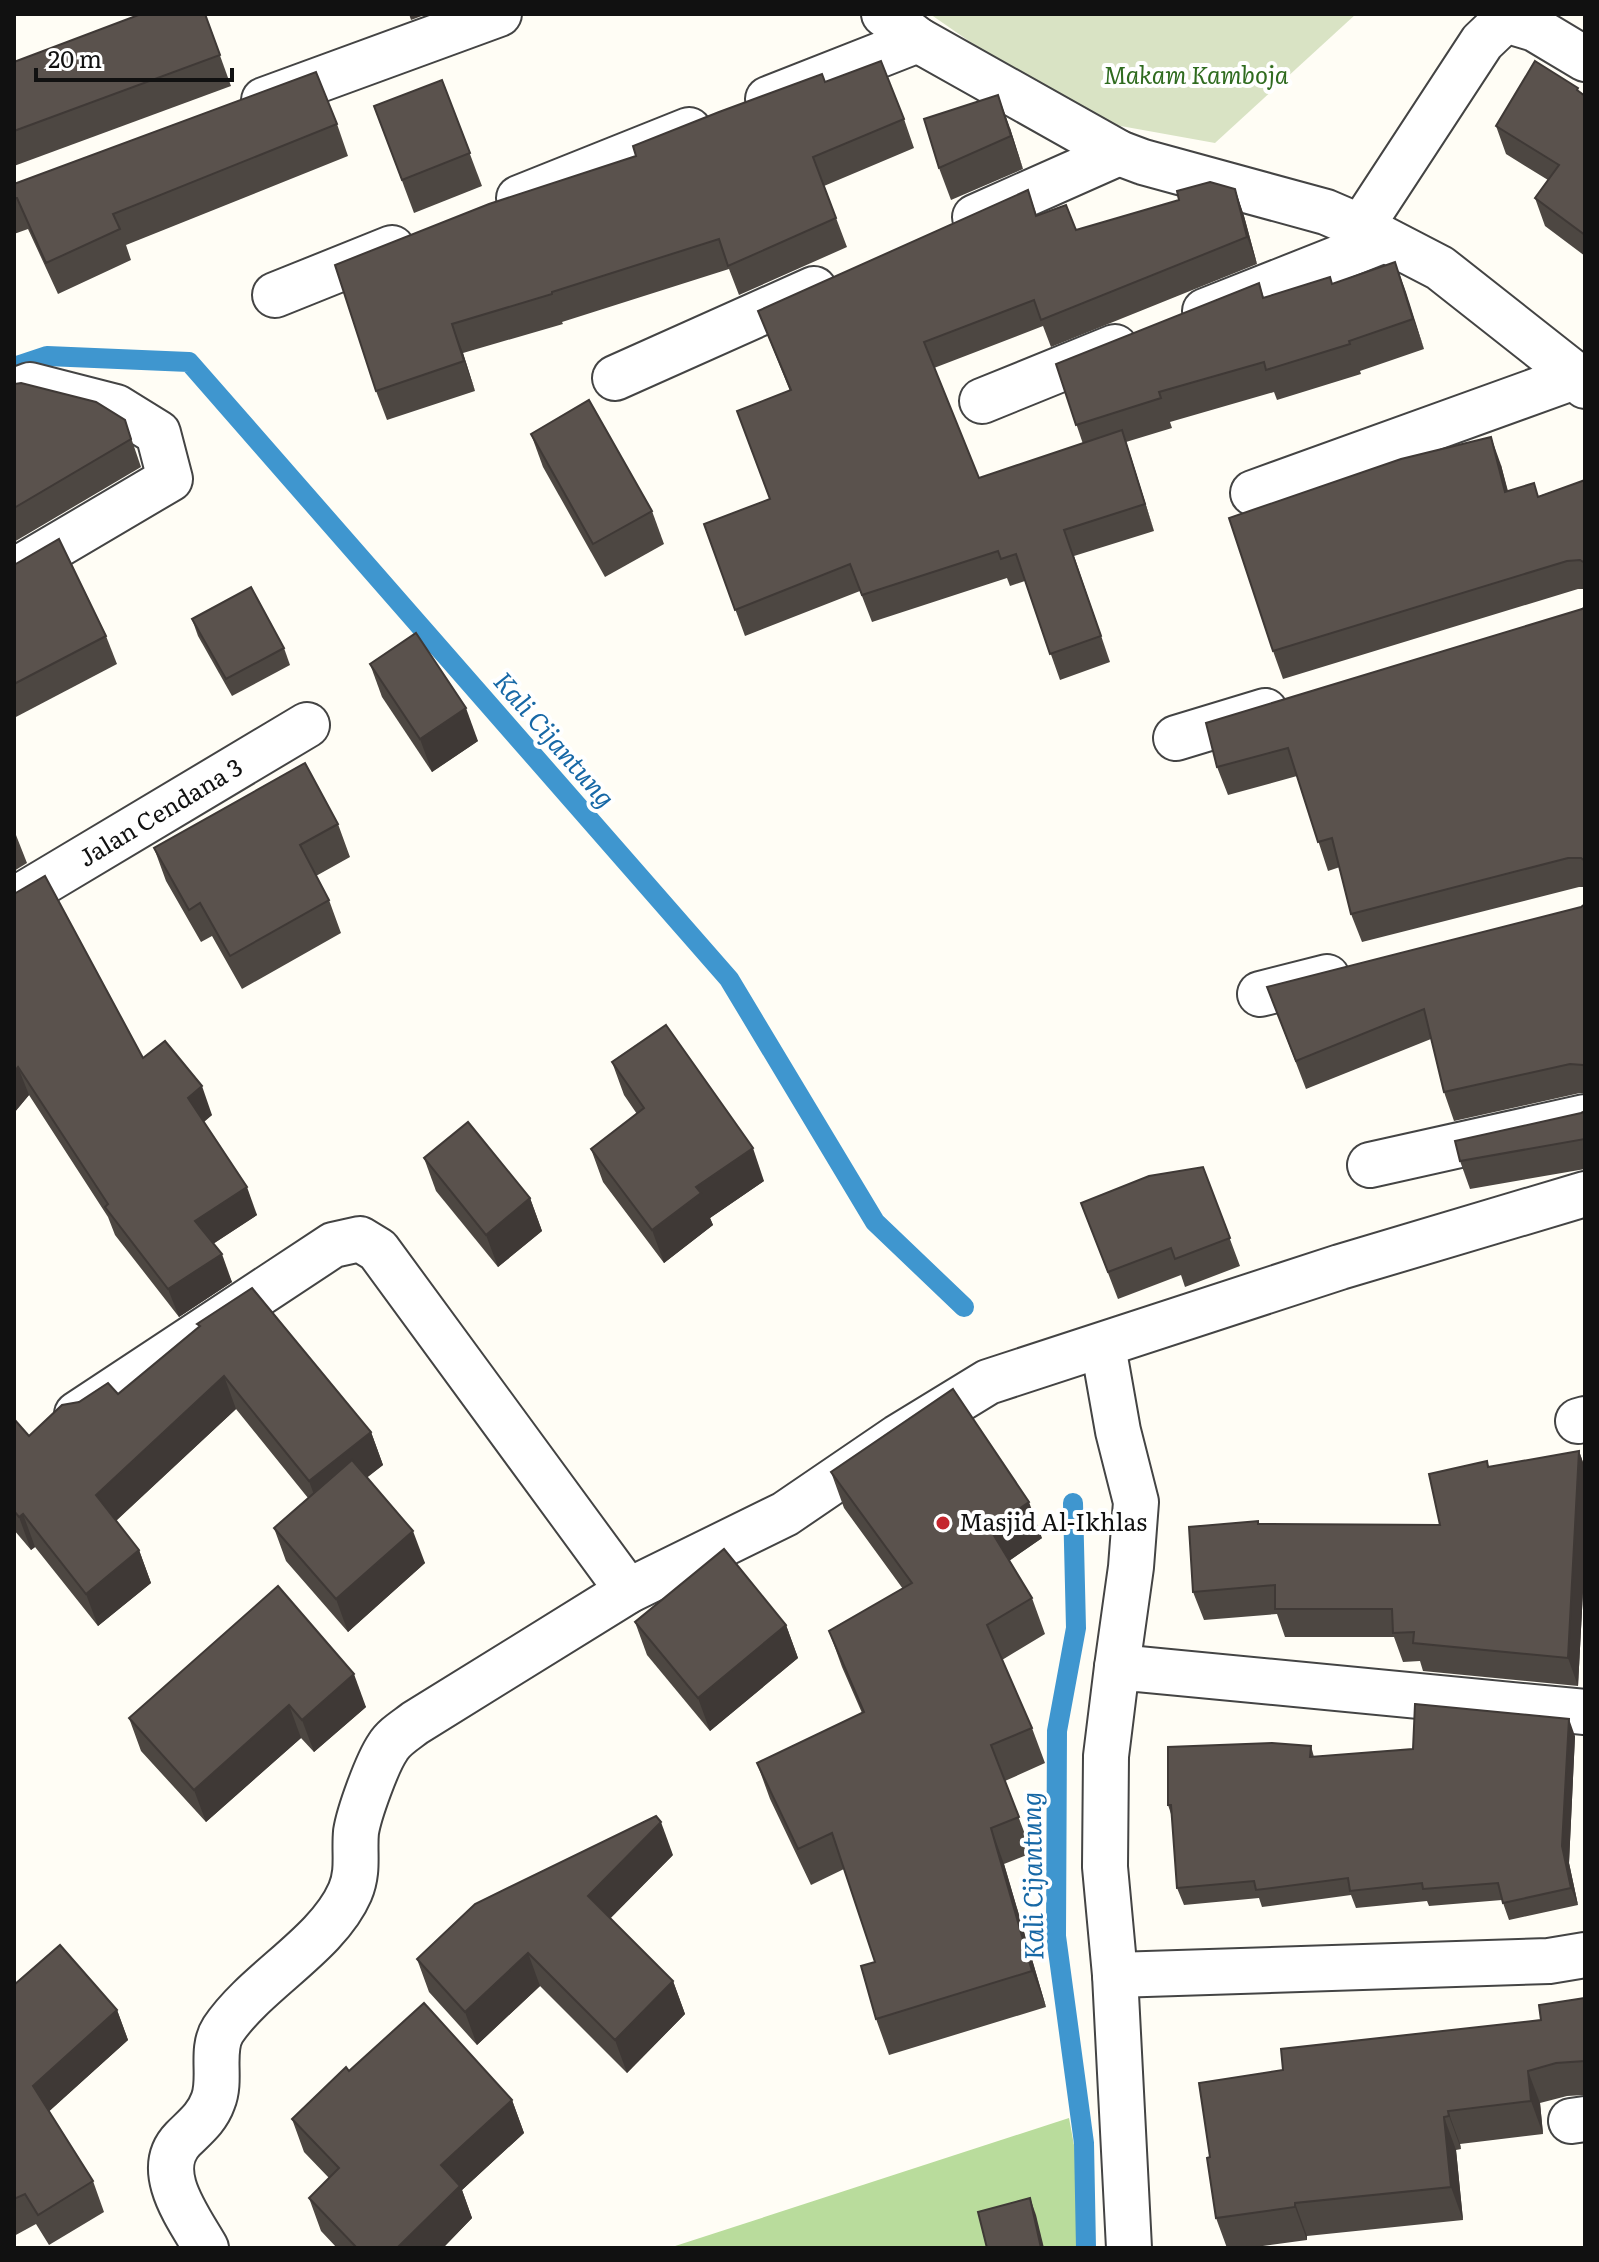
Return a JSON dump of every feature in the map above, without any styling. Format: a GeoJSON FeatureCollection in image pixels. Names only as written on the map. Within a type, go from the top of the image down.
{"type":"FeatureCollection","features":[{"type":"Feature","properties":{"kind":"street"},"geometry":{"type":"LineString","coordinates":[[234,112],[499,14]]}},
{"type":"Feature","properties":{"kind":"street"},"geometry":{"type":"LineString","coordinates":[[884,14],[918,40],[1119,153],[1326,212],[1440,268],[1581,381]]}},
{"type":"Feature","properties":{"kind":"street"},"geometry":{"type":"LineString","coordinates":[[982,401],[1162,329],[1373,234],[1482,42],[1505,20],[1535,29],[1585,59]]}},
{"type":"Feature","properties":{"kind":"street"},"geometry":{"type":"LineString","coordinates":[[480,213],[918,40]]}},
{"type":"Feature","properties":{"kind":"street"},"geometry":{"type":"LineString","coordinates":[[932,237],[1119,153]]}},
{"type":"Feature","properties":{"kind":"street"},"geometry":{"type":"LineString","coordinates":[[275,295],[421,237]]}},
{"type":"Feature","properties":{"kind":"street"},"geometry":{"type":"LineString","coordinates":[[615,378],[846,275]]}},
{"type":"Feature","properties":{"kind":"street"},"geometry":{"type":"LineString","coordinates":[[1253,493],[1581,381]]}},
{"type":"Feature","properties":{"kind":"street"},"geometry":{"type":"LineString","coordinates":[[14,391],[30,385],[116,407],[158,433],[170,479],[14,571]]}},
{"type":"Feature","properties":{"kind":"street"},"geometry":{"type":"LineString","coordinates":[[1176,738],[1297,701]]}},
{"type":"Feature","properties":{"kind":"street","name":"Jalan Cendana 3"},"geometry":{"type":"LineString","coordinates":[[14,900],[307,725]]}},
{"type":"Feature","properties":{"kind":"street"},"geometry":{"type":"LineString","coordinates":[[1260,994],[1368,967]]}},
{"type":"Feature","properties":{"kind":"street"},"geometry":{"type":"LineString","coordinates":[[1370,1165],[1585,1117]]}},
{"type":"Feature","properties":{"kind":"street"},"geometry":{"type":"LineString","coordinates":[[206,2248],[177,2196],[169,2167],[173,2154],[182,2140],[197,2128],[213,2103],[218,2083],[218,2047],[222,2032],[264,1985],[338,1914],[351,1890],[357,1863],[356,1831],[389,1745],[439,1707],[628,1591],[785,1514],[898,1437],[988,1382],[1340,1267],[1585,1194]]}},
{"type":"Feature","properties":{"kind":"street"},"geometry":{"type":"LineString","coordinates":[[77,1414],[333,1245],[360,1239],[378,1250],[628,1591]]}},
{"type":"Feature","properties":{"kind":"street"},"geometry":{"type":"LineString","coordinates":[[1087,1350],[1118,1431],[1136,1502],[1131,1567],[1106,1756],[1105,1867],[1115,1975],[1129,2248]]}},
{"type":"Feature","properties":{"kind":"street"},"geometry":{"type":"LineString","coordinates":[[1117,1667],[1585,1712]]}},
{"type":"Feature","properties":{"kind":"street"},"geometry":{"type":"LineString","coordinates":[[1115,1975],[1549,1961],[1585,1955]]}},
{"type":"Feature","properties":{"kind":"green space","name":"Makam Kamboja"},"geometry":{"type":"Polygon","coordinates":[[[930,14],[1356,14],[1215,143],[1104,123],[1015,73],[930,14]]]}},
{"type":"Feature","properties":{"kind":"green space"},"geometry":{"type":"Polygon","coordinates":[[[1069,2118],[1093,2248],[669,2248],[1069,2118]]]}},
{"type":"Feature","properties":{"kind":"building"},"geometry":{"type":"Polygon","coordinates":[[[141,14],[205,14],[220,55],[14,131],[14,62],[141,14]]]}},
{"type":"Feature","properties":{"kind":"building"},"geometry":{"type":"Polygon","coordinates":[[[881,61],[904,119],[813,157],[836,218],[728,266],[719,239],[452,324],[464,361],[376,391],[335,265],[489,204],[636,156],[633,146],[719,112],[822,74],[825,82],[881,61]]]}},
{"type":"Feature","properties":{"kind":"building"},"geometry":{"type":"Polygon","coordinates":[[[1535,61],[1578,88],[1585,96],[1585,235],[1535,198],[1559,165],[1496,126],[1535,61]]]}},
{"type":"Feature","properties":{"kind":"building"},"geometry":{"type":"Polygon","coordinates":[[[316,72],[337,124],[113,214],[120,229],[46,263],[17,198],[14,198],[14,184],[316,72]]]}},
{"type":"Feature","properties":{"kind":"building"},"geometry":{"type":"Polygon","coordinates":[[[442,80],[470,153],[402,180],[374,106],[442,80]]]}},
{"type":"Feature","properties":{"kind":"building"},"geometry":{"type":"Polygon","coordinates":[[[998,95],[1011,136],[939,168],[924,119],[998,95]]]}},
{"type":"Feature","properties":{"kind":"building"},"geometry":{"type":"Polygon","coordinates":[[[1210,182],[1235,189],[1247,237],[1041,320],[1034,300],[924,342],[979,478],[1122,430],[1145,504],[1064,530],[1101,636],[1050,654],[1016,554],[1001,559],[998,551],[862,595],[850,564],[735,610],[704,524],[770,499],[737,411],[791,390],[758,311],[1028,190],[1036,216],[1066,205],[1076,230],[1179,200],[1177,191],[1210,182]]]}},
{"type":"Feature","properties":{"kind":"building"},"geometry":{"type":"Polygon","coordinates":[[[1395,262],[1413,319],[1349,341],[1350,344],[1266,370],[1264,362],[1159,392],[1161,398],[1076,425],[1056,364],[1259,283],[1263,298],[1330,277],[1332,284],[1395,262]]]}},
{"type":"Feature","properties":{"kind":"building"},"geometry":{"type":"Polygon","coordinates":[[[21,383],[96,402],[125,420],[131,439],[14,508],[14,384],[21,383]]]}},
{"type":"Feature","properties":{"kind":"building"},"geometry":{"type":"Polygon","coordinates":[[[589,400],[652,511],[593,544],[531,434],[589,400]]]}},
{"type":"Feature","properties":{"kind":"building"},"geometry":{"type":"Polygon","coordinates":[[[1491,437],[1505,492],[1534,483],[1538,497],[1585,480],[1585,563],[1580,560],[1567,561],[1273,651],[1229,518],[1401,459],[1491,437]]]}},
{"type":"Feature","properties":{"kind":"building"},"geometry":{"type":"Polygon","coordinates":[[[59,539],[106,636],[14,684],[14,565],[59,539]]]}},
{"type":"Feature","properties":{"kind":"building"},"geometry":{"type":"Polygon","coordinates":[[[251,587],[284,648],[226,679],[192,619],[251,587]]]}},
{"type":"Feature","properties":{"kind":"building"},"geometry":{"type":"Polygon","coordinates":[[[1585,607],[1585,861],[1568,858],[1351,914],[1332,838],[1318,842],[1288,748],[1217,767],[1206,723],[1585,607]]]}},
{"type":"Feature","properties":{"kind":"building"},"geometry":{"type":"Polygon","coordinates":[[[416,633],[466,708],[420,739],[370,664],[416,633]]]}},
{"type":"Feature","properties":{"kind":"building"},"geometry":{"type":"Polygon","coordinates":[[[305,763],[338,824],[300,845],[329,900],[230,956],[200,903],[189,910],[154,848],[305,763]]]}},
{"type":"Feature","properties":{"kind":"building"},"geometry":{"type":"Polygon","coordinates":[[[45,876],[143,1058],[165,1041],[202,1086],[188,1098],[247,1187],[195,1221],[222,1254],[168,1289],[105,1207],[108,1204],[18,1067],[14,1072],[14,894],[45,876]]]}},
{"type":"Feature","properties":{"kind":"building"},"geometry":{"type":"Polygon","coordinates":[[[1585,904],[1585,1067],[1570,1064],[1444,1092],[1424,1009],[1296,1061],[1267,987],[1585,904]]]}},
{"type":"Feature","properties":{"kind":"building"},"geometry":{"type":"Polygon","coordinates":[[[666,1025],[753,1148],[696,1187],[701,1193],[652,1230],[591,1149],[644,1108],[612,1062],[666,1025]]]}},
{"type":"Feature","properties":{"kind":"building"},"geometry":{"type":"Polygon","coordinates":[[[1585,1111],[1585,1139],[1460,1161],[1455,1141],[1585,1111]]]}},
{"type":"Feature","properties":{"kind":"building"},"geometry":{"type":"Polygon","coordinates":[[[468,1122],[530,1198],[486,1235],[424,1158],[468,1122]]]}},
{"type":"Feature","properties":{"kind":"building"},"geometry":{"type":"Polygon","coordinates":[[[1203,1167],[1230,1238],[1175,1259],[1171,1248],[1108,1272],[1081,1203],[1149,1176],[1203,1167]]]}},
{"type":"Feature","properties":{"kind":"building"},"geometry":{"type":"Polygon","coordinates":[[[252,1288],[371,1432],[309,1481],[224,1376],[96,1495],[139,1550],[86,1594],[23,1514],[19,1517],[14,1511],[14,1419],[29,1436],[62,1405],[79,1402],[108,1383],[118,1394],[200,1326],[197,1324],[252,1288]]]}},
{"type":"Feature","properties":{"kind":"building"},"geometry":{"type":"Polygon","coordinates":[[[953,1389],[1029,1502],[990,1529],[1032,1598],[987,1625],[1032,1728],[991,1745],[1019,1817],[991,1828],[1032,1971],[876,2019],[861,1966],[875,1962],[832,1833],[798,1849],[757,1763],[864,1712],[829,1631],[912,1583],[831,1472],[953,1389]]]}},
{"type":"Feature","properties":{"kind":"building"},"geometry":{"type":"Polygon","coordinates":[[[1579,1451],[1568,1658],[1413,1643],[1414,1632],[1393,1633],[1392,1609],[1275,1609],[1275,1585],[1193,1592],[1189,1527],[1258,1521],[1258,1524],[1440,1525],[1429,1474],[1487,1461],[1488,1467],[1579,1451]]]}},
{"type":"Feature","properties":{"kind":"building"},"geometry":{"type":"Polygon","coordinates":[[[352,1460],[413,1531],[336,1599],[274,1528],[352,1460]]]}},
{"type":"Feature","properties":{"kind":"building"},"geometry":{"type":"Polygon","coordinates":[[[724,1549],[786,1625],[698,1698],[635,1622],[724,1549]]]}},
{"type":"Feature","properties":{"kind":"building"},"geometry":{"type":"Polygon","coordinates":[[[278,1586],[354,1674],[302,1720],[289,1705],[194,1790],[129,1718],[278,1586]]]}},
{"type":"Feature","properties":{"kind":"building"},"geometry":{"type":"Polygon","coordinates":[[[1415,1704],[1569,1719],[1562,1846],[1571,1888],[1503,1903],[1498,1883],[1423,1889],[1422,1883],[1350,1891],[1348,1878],[1256,1890],[1254,1881],[1177,1888],[1171,1805],[1168,1805],[1168,1747],[1272,1743],[1311,1746],[1310,1757],[1413,1749],[1415,1704]]]}},
{"type":"Feature","properties":{"kind":"building"},"geometry":{"type":"Polygon","coordinates":[[[656,1816],[661,1822],[588,1896],[673,1981],[615,2040],[528,1953],[465,2012],[417,1959],[475,1904],[656,1816]]]}},
{"type":"Feature","properties":{"kind":"building"},"geometry":{"type":"Polygon","coordinates":[[[60,1945],[117,2010],[33,2086],[93,2181],[38,2215],[25,2194],[14,2199],[14,1985],[60,1945]]]}},
{"type":"Feature","properties":{"kind":"building"},"geometry":{"type":"Polygon","coordinates":[[[1585,1998],[1585,2061],[1556,2063],[1528,2071],[1531,2101],[1448,2111],[1449,2116],[1444,2117],[1451,2187],[1295,2203],[1295,2207],[1216,2218],[1199,2083],[1283,2070],[1281,2049],[1541,2020],[1539,2005],[1585,1998]]]}},
{"type":"Feature","properties":{"kind":"building"},"geometry":{"type":"Polygon","coordinates":[[[424,2003],[512,2100],[441,2165],[460,2186],[397,2248],[357,2248],[309,2198],[339,2168],[292,2119],[346,2067],[349,2071],[424,2003]]]}},
{"type":"Feature","properties":{"kind":"building"},"geometry":{"type":"Polygon","coordinates":[[[1030,2198],[1041,2248],[987,2248],[978,2212],[1030,2198]]]}},
{"type":"Feature","properties":{"kind":"waterway","name":"Kali Cijantung"},"geometry":{"type":"LineString","coordinates":[[14,367],[47,356],[189,362],[729,979],[875,1222],[964,1307]]}},
{"type":"Feature","properties":{"kind":"waterway","name":"Kali Cijantung"},"geometry":{"type":"LineString","coordinates":[[1073,1503],[1076,1628],[1057,1731],[1056,1936],[1084,2143],[1086,2248]]}},
{"type":"Feature","properties":{"kind":"place","name":"Masjid Al-Ikhlas"},"geometry":{"type":"Point","coordinates":[943,1523]}}]}
